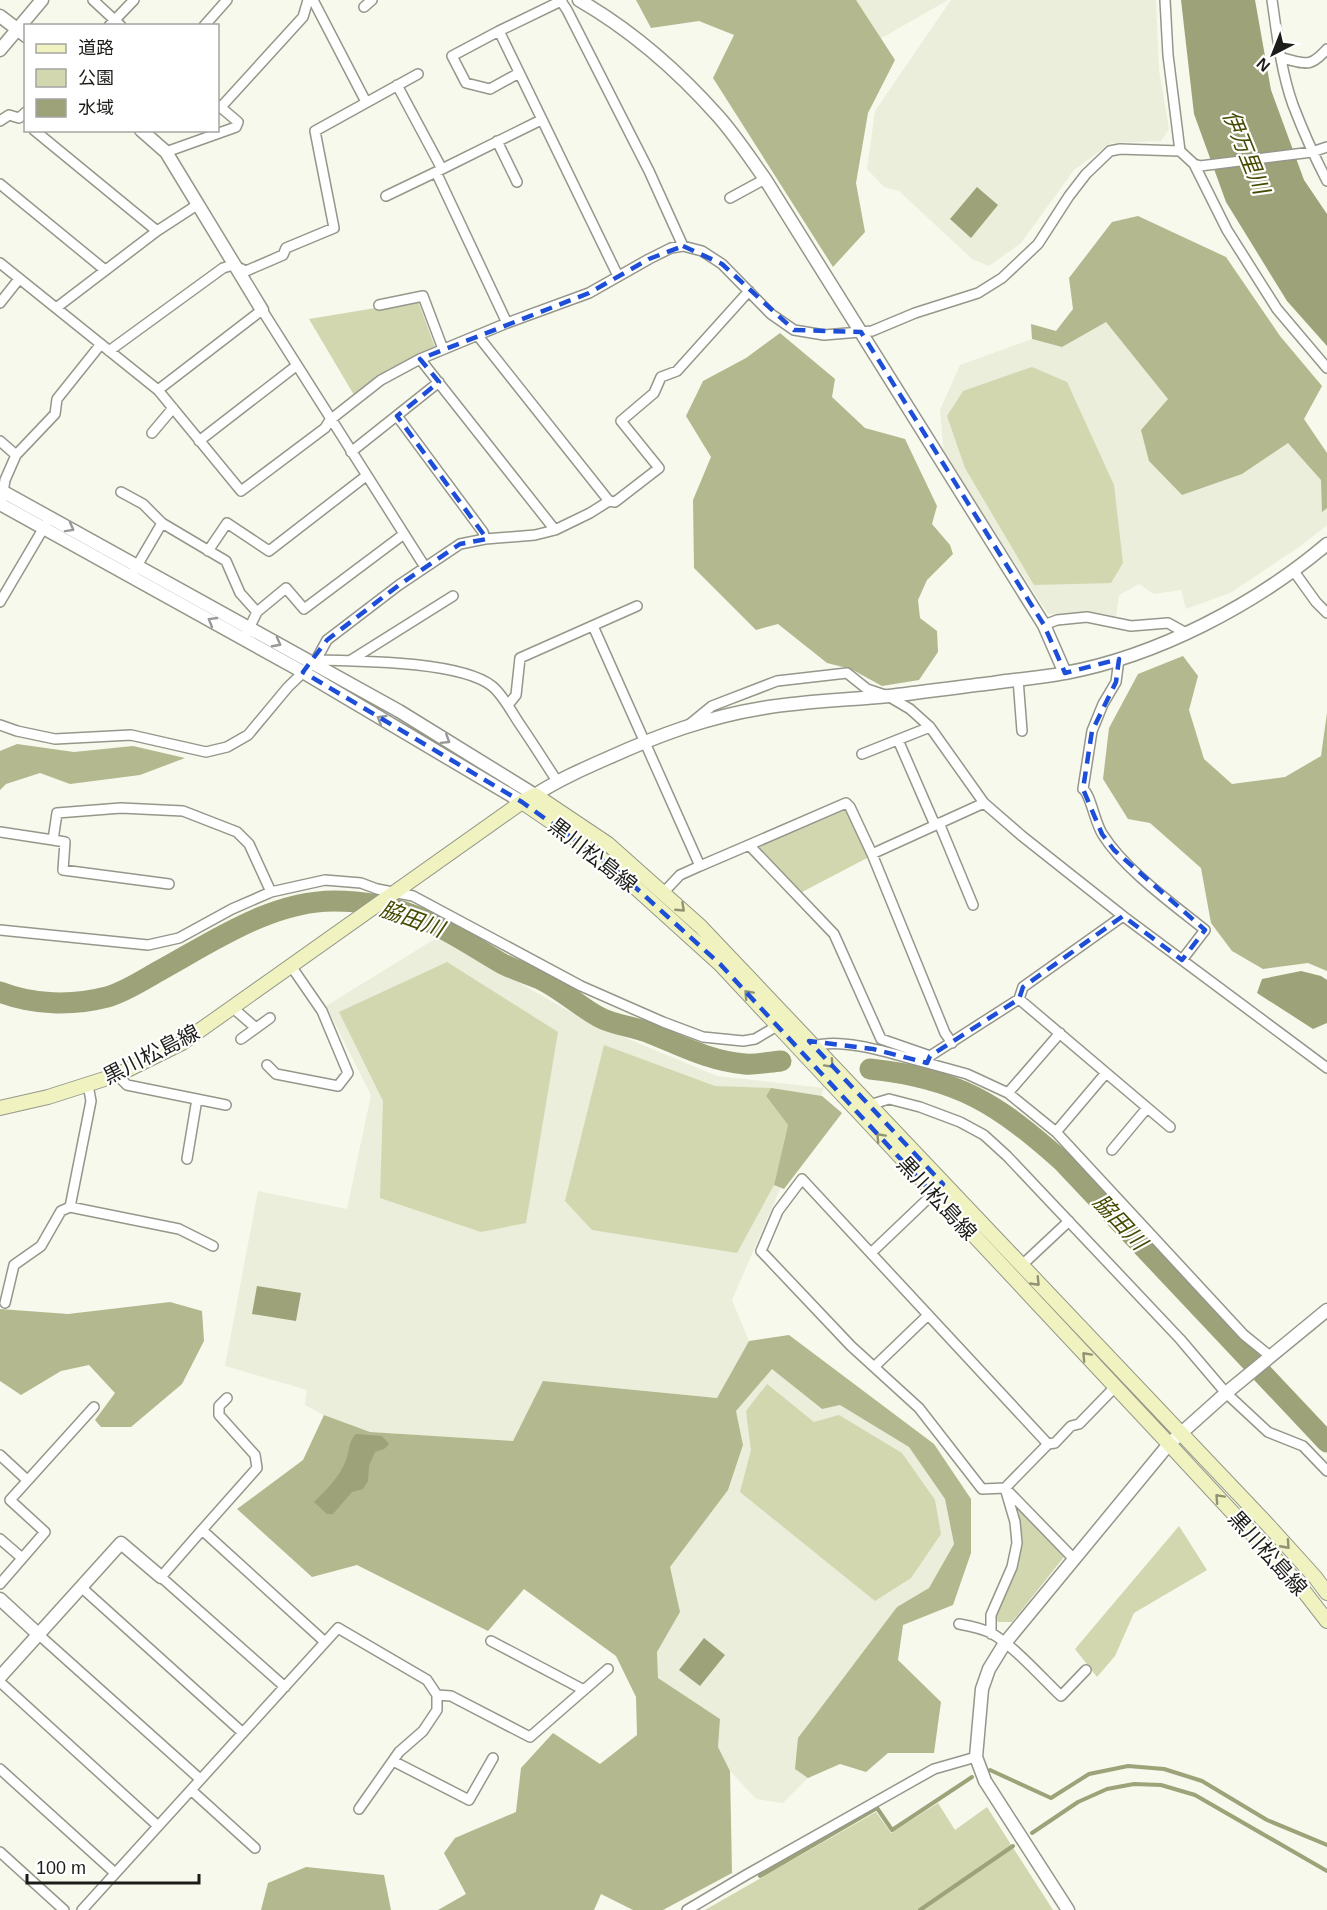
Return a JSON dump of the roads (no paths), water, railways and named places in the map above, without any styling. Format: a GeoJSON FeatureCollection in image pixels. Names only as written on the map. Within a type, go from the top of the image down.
{"type":"FeatureCollection","features":[{"type":"Feature","properties":{"kind":"main road","name":"黒川松島線"},"geometry":{"type":"LineString","coordinates":[[0,1108],[48,1097],[117,1075],[182,1043],[535,795],[608,844],[700,926],[869,1105],[938,1189],[1114,1387],[1296,1581],[1327,1621]]}},
{"type":"Feature","properties":{"kind":"main road","name":"黒川松島線"},"geometry":{"type":"LineString","coordinates":[[522,802],[576,839],[639,890],[720,964],[777,1026],[938,1189],[1021,1266],[1268,1525],[1327,1593]]}},
{"type":"Feature","properties":{"kind":"street"},"geometry":{"type":"LineString","coordinates":[[27,24],[42,0]]}},
{"type":"Feature","properties":{"kind":"street"},"geometry":{"type":"LineString","coordinates":[[93,0],[115,24],[134,0]]}},
{"type":"Feature","properties":{"kind":"street"},"geometry":{"type":"LineString","coordinates":[[206,24],[227,0]]}},
{"type":"Feature","properties":{"kind":"street"},"geometry":{"type":"LineString","coordinates":[[166,152],[236,127],[235,118],[219,106],[303,17],[308,0]]}},
{"type":"Feature","properties":{"kind":"street"},"geometry":{"type":"LineString","coordinates":[[313,0],[366,102]]}},
{"type":"Feature","properties":{"kind":"street"},"geometry":{"type":"LineString","coordinates":[[364,7],[372,0]]}},
{"type":"Feature","properties":{"kind":"street"},"geometry":{"type":"LineString","coordinates":[[579,0],[601,13],[658,56],[719,116],[765,179],[1044,625],[1065,673]]}},
{"type":"Feature","properties":{"kind":"street"},"geometry":{"type":"LineString","coordinates":[[1165,0],[1168,56],[1180,151]]}},
{"type":"Feature","properties":{"kind":"street"},"geometry":{"type":"LineString","coordinates":[[1272,0],[1281,58],[1293,103],[1308,152],[1327,181]]}},
{"type":"Feature","properties":{"kind":"street"},"geometry":{"type":"LineString","coordinates":[[519,73],[490,89],[466,83],[452,56],[562,1],[644,161],[683,246]]}},
{"type":"Feature","properties":{"kind":"street"},"geometry":{"type":"LineString","coordinates":[[0,16],[21,33],[0,50]]}},
{"type":"Feature","properties":{"kind":"street"},"geometry":{"type":"LineString","coordinates":[[499,31],[618,276]]}},
{"type":"Feature","properties":{"kind":"street"},"geometry":{"type":"LineString","coordinates":[[1281,58],[1308,63],[1313,62],[1327,49]]}},
{"type":"Feature","properties":{"kind":"street"},"geometry":{"type":"LineString","coordinates":[[109,351],[223,268],[233,265],[246,271],[284,255],[286,248],[333,228],[315,131],[418,74]]}},
{"type":"Feature","properties":{"kind":"street"},"geometry":{"type":"LineString","coordinates":[[397,85],[439,170],[507,323]]}},
{"type":"Feature","properties":{"kind":"street"},"geometry":{"type":"LineString","coordinates":[[0,122],[9,115],[23,118]]}},
{"type":"Feature","properties":{"kind":"street"},"geometry":{"type":"LineString","coordinates":[[386,196],[541,120]]}},
{"type":"Feature","properties":{"kind":"street"},"geometry":{"type":"LineString","coordinates":[[36,132],[157,231]]}},
{"type":"Feature","properties":{"kind":"street"},"geometry":{"type":"LineString","coordinates":[[143,132],[166,152],[296,366],[425,567]]}},
{"type":"Feature","properties":{"kind":"street"},"geometry":{"type":"LineString","coordinates":[[497,141],[517,182]]}},
{"type":"Feature","properties":{"kind":"street"},"geometry":{"type":"LineString","coordinates":[[1197,165],[1308,152],[1327,147]]}},
{"type":"Feature","properties":{"kind":"street"},"geometry":{"type":"LineString","coordinates":[[0,263],[158,390],[240,491],[325,429],[330,420],[381,380],[442,349],[589,293],[671,248],[683,246],[702,251],[723,264],[771,314],[794,330],[824,335],[872,331],[915,313],[978,293],[1002,278],[1038,244],[1086,174],[1110,151],[1120,149],[1180,151],[1197,165],[1227,230],[1277,309],[1327,368]]}},
{"type":"Feature","properties":{"kind":"street"},"geometry":{"type":"LineString","coordinates":[[730,198],[765,179]]}},
{"type":"Feature","properties":{"kind":"street"},"geometry":{"type":"LineString","coordinates":[[0,184],[105,270]]}},
{"type":"Feature","properties":{"kind":"street"},"geometry":{"type":"LineString","coordinates":[[56,308],[157,231],[197,205]]}},
{"type":"Feature","properties":{"kind":"street"},"geometry":{"type":"LineString","coordinates":[[0,303],[19,279]]}},
{"type":"Feature","properties":{"kind":"street"},"geometry":{"type":"LineString","coordinates":[[0,725],[55,739],[131,735],[206,752],[227,747],[248,735],[314,661],[327,640],[425,567],[460,544],[485,539],[535,535],[555,530],[609,501],[615,502],[660,468],[621,421],[654,393],[661,377],[677,371],[749,291]]}},
{"type":"Feature","properties":{"kind":"street"},"geometry":{"type":"LineString","coordinates":[[379,305],[423,296],[442,349]]}},
{"type":"Feature","properties":{"kind":"street"},"geometry":{"type":"LineString","coordinates":[[158,390],[262,310]]}},
{"type":"Feature","properties":{"kind":"street"},"geometry":{"type":"LineString","coordinates":[[478,336],[609,501]]}},
{"type":"Feature","properties":{"kind":"street"},"geometry":{"type":"LineString","coordinates":[[101,344],[57,399],[55,414],[16,455],[5,480],[1,497],[246,634],[303,672],[522,802]]}},
{"type":"Feature","properties":{"kind":"street"},"geometry":{"type":"LineString","coordinates":[[420,359],[555,530]]}},
{"type":"Feature","properties":{"kind":"street"},"geometry":{"type":"LineString","coordinates":[[200,441],[296,366]]}},
{"type":"Feature","properties":{"kind":"street"},"geometry":{"type":"LineString","coordinates":[[351,452],[439,382]]}},
{"type":"Feature","properties":{"kind":"street"},"geometry":{"type":"LineString","coordinates":[[152,434],[173,408]]}},
{"type":"Feature","properties":{"kind":"street"},"geometry":{"type":"LineString","coordinates":[[397,416],[483,532],[485,539]]}},
{"type":"Feature","properties":{"kind":"street"},"geometry":{"type":"LineString","coordinates":[[0,441],[16,455]]}},
{"type":"Feature","properties":{"kind":"street"},"geometry":{"type":"LineString","coordinates":[[208,551],[227,523],[269,551],[366,476]]}},
{"type":"Feature","properties":{"kind":"street"},"geometry":{"type":"LineString","coordinates":[[121,492],[143,504],[162,523],[226,561],[240,593],[257,612]]}},
{"type":"Feature","properties":{"kind":"street"},"geometry":{"type":"LineString","coordinates":[[0,602],[47,522]]}},
{"type":"Feature","properties":{"kind":"street"},"geometry":{"type":"LineString","coordinates":[[134,570],[162,523]]}},
{"type":"Feature","properties":{"kind":"street"},"geometry":{"type":"LineString","coordinates":[[246,634],[257,612],[286,588],[304,609],[404,534]]}},
{"type":"Feature","properties":{"kind":"street"},"geometry":{"type":"LineString","coordinates":[[246,634],[314,661],[535,795],[557,781],[690,724],[762,708],[820,700],[888,696],[1065,673],[1119,659],[1186,633],[1256,595],[1327,544]]}},
{"type":"Feature","properties":{"kind":"street"},"geometry":{"type":"LineString","coordinates":[[1293,570],[1316,603],[1327,613]]}},
{"type":"Feature","properties":{"kind":"street"},"geometry":{"type":"LineString","coordinates":[[351,660],[453,596]]}},
{"type":"Feature","properties":{"kind":"street"},"geometry":{"type":"LineString","coordinates":[[508,705],[516,695],[520,658],[637,606]]}},
{"type":"Feature","properties":{"kind":"street"},"geometry":{"type":"LineString","coordinates":[[1044,625],[1058,620],[1087,617],[1131,626],[1168,623],[1186,633]]}},
{"type":"Feature","properties":{"kind":"street"},"geometry":{"type":"LineString","coordinates":[[593,626],[700,866]]}},
{"type":"Feature","properties":{"kind":"street"},"geometry":{"type":"LineString","coordinates":[[1119,659],[1116,682],[1103,704],[1092,731],[1083,789],[1087,792],[1102,834],[1114,850],[1150,886],[1205,930],[1182,960]]}},
{"type":"Feature","properties":{"kind":"street"},"geometry":{"type":"LineString","coordinates":[[314,661],[351,660],[450,669],[476,676],[493,687],[508,705],[557,781]]}},
{"type":"Feature","properties":{"kind":"street"},"geometry":{"type":"LineString","coordinates":[[690,724],[712,706],[777,681],[847,673],[867,688],[888,696],[910,709],[930,727],[984,803],[1022,836],[1123,916],[1327,1068]]}},
{"type":"Feature","properties":{"kind":"street"},"geometry":{"type":"LineString","coordinates":[[1018,679],[1022,731]]}},
{"type":"Feature","properties":{"kind":"street"},"geometry":{"type":"LineString","coordinates":[[862,754],[930,727]]}},
{"type":"Feature","properties":{"kind":"street"},"geometry":{"type":"LineString","coordinates":[[898,740],[973,905]]}},
{"type":"Feature","properties":{"kind":"street"},"geometry":{"type":"LineString","coordinates":[[664,892],[680,875],[846,803],[872,854],[945,1033],[952,1044]]}},
{"type":"Feature","properties":{"kind":"street"},"geometry":{"type":"LineString","coordinates":[[872,854],[984,803]]}},
{"type":"Feature","properties":{"kind":"street"},"geometry":{"type":"LineString","coordinates":[[53,840],[57,813],[121,807],[183,811],[237,832],[249,844],[271,892]]}},
{"type":"Feature","properties":{"kind":"street"},"geometry":{"type":"LineString","coordinates":[[0,832],[65,842],[63,870],[168,884]]}},
{"type":"Feature","properties":{"kind":"street"},"geometry":{"type":"LineString","coordinates":[[749,845],[834,934],[881,1039],[1008,1093],[1056,1132],[1236,1326],[1270,1356]]}},
{"type":"Feature","properties":{"kind":"street"},"geometry":{"type":"LineString","coordinates":[[0,930],[148,945],[179,938],[271,892],[325,880],[361,883],[413,896],[581,986],[703,1036],[743,1041],[755,1039],[777,1026]]}},
{"type":"Feature","properties":{"kind":"street"},"geometry":{"type":"LineString","coordinates":[[814,1046],[825,1043],[873,1049],[928,1060],[1019,999],[1023,987],[1123,916]]}},
{"type":"Feature","properties":{"kind":"street"},"geometry":{"type":"LineString","coordinates":[[267,1065],[276,1074],[338,1086],[348,1073],[322,1011],[291,966]]}},
{"type":"Feature","properties":{"kind":"street"},"geometry":{"type":"LineString","coordinates":[[1019,999],[1170,1127]]}},
{"type":"Feature","properties":{"kind":"street"},"geometry":{"type":"LineString","coordinates":[[233,1008],[256,1028]]}},
{"type":"Feature","properties":{"kind":"street"},"geometry":{"type":"LineString","coordinates":[[241,1039],[270,1018]]}},
{"type":"Feature","properties":{"kind":"street"},"geometry":{"type":"LineString","coordinates":[[1008,1093],[1060,1033]]}},
{"type":"Feature","properties":{"kind":"street"},"geometry":{"type":"LineString","coordinates":[[1056,1132],[1106,1073]]}},
{"type":"Feature","properties":{"kind":"street"},"geometry":{"type":"LineString","coordinates":[[117,1075],[127,1085],[226,1105]]}},
{"type":"Feature","properties":{"kind":"street"},"geometry":{"type":"LineString","coordinates":[[70,1207],[91,1101],[88,1085]]}},
{"type":"Feature","properties":{"kind":"street"},"geometry":{"type":"LineString","coordinates":[[869,1105],[889,1099],[910,1104],[960,1122],[984,1135],[1007,1156],[1180,1339],[1226,1393],[1268,1432],[1303,1446],[1327,1471]]}},
{"type":"Feature","properties":{"kind":"street"},"geometry":{"type":"LineString","coordinates":[[187,1159],[197,1100]]}},
{"type":"Feature","properties":{"kind":"street"},"geometry":{"type":"LineString","coordinates":[[1112,1150],[1147,1108]]}},
{"type":"Feature","properties":{"kind":"street"},"geometry":{"type":"LineString","coordinates":[[1048,1444],[802,1179],[778,1211],[761,1251],[851,1346],[919,1408],[982,1489],[1005,1488],[1048,1444],[1055,1443],[1071,1426],[1080,1424],[1114,1387]]}},
{"type":"Feature","properties":{"kind":"street"},"geometry":{"type":"LineString","coordinates":[[871,1253],[938,1189]]}},
{"type":"Feature","properties":{"kind":"street"},"geometry":{"type":"LineString","coordinates":[[5,1303],[14,1265],[41,1246],[61,1211],[70,1207],[179,1229],[213,1246]]}},
{"type":"Feature","properties":{"kind":"street"},"geometry":{"type":"LineString","coordinates":[[1021,1266],[1069,1221]]}},
{"type":"Feature","properties":{"kind":"street"},"geometry":{"type":"LineString","coordinates":[[1068,1910],[985,1781],[976,1757],[982,1689],[989,1669],[1005,1643],[1168,1444],[1327,1310]]}},
{"type":"Feature","properties":{"kind":"street"},"geometry":{"type":"LineString","coordinates":[[874,1367],[928,1315]]}},
{"type":"Feature","properties":{"kind":"street"},"geometry":{"type":"LineString","coordinates":[[161,1577],[257,1468],[255,1455],[219,1415],[219,1406],[227,1398]]}},
{"type":"Feature","properties":{"kind":"street"},"geometry":{"type":"LineString","coordinates":[[0,1584],[45,1532],[10,1500],[94,1407]]}},
{"type":"Feature","properties":{"kind":"street"},"geometry":{"type":"LineString","coordinates":[[0,1455],[27,1480]]}},
{"type":"Feature","properties":{"kind":"street"},"geometry":{"type":"LineString","coordinates":[[1005,1488],[1074,1559]]}},
{"type":"Feature","properties":{"kind":"street"},"geometry":{"type":"LineString","coordinates":[[991,1634],[991,1615],[1012,1568],[1017,1543],[1016,1522],[1005,1488]]}},
{"type":"Feature","properties":{"kind":"street"},"geometry":{"type":"LineString","coordinates":[[202,1530],[325,1642]]}},
{"type":"Feature","properties":{"kind":"street"},"geometry":{"type":"LineString","coordinates":[[0,1539],[22,1558]]}},
{"type":"Feature","properties":{"kind":"street"},"geometry":{"type":"LineString","coordinates":[[0,1677],[121,1543],[285,1687]]}},
{"type":"Feature","properties":{"kind":"street"},"geometry":{"type":"LineString","coordinates":[[81,1587],[243,1733]]}},
{"type":"Feature","properties":{"kind":"street"},"geometry":{"type":"LineString","coordinates":[[0,1599],[200,1779]]}},
{"type":"Feature","properties":{"kind":"street"},"geometry":{"type":"LineString","coordinates":[[959,1624],[976,1627],[1005,1643],[1061,1696],[1086,1670]]}},
{"type":"Feature","properties":{"kind":"street"},"geometry":{"type":"LineString","coordinates":[[81,1910],[338,1628],[427,1680],[437,1695],[437,1710],[423,1731],[399,1752],[359,1809]]}},
{"type":"Feature","properties":{"kind":"street"},"geometry":{"type":"LineString","coordinates":[[491,1641],[584,1690]]}},
{"type":"Feature","properties":{"kind":"street"},"geometry":{"type":"LineString","coordinates":[[437,1695],[451,1696],[531,1737],[608,1669]]}},
{"type":"Feature","properties":{"kind":"street"},"geometry":{"type":"LineString","coordinates":[[0,1682],[158,1826]]}},
{"type":"Feature","properties":{"kind":"street"},"geometry":{"type":"LineString","coordinates":[[687,1910],[934,1769],[976,1757]]}},
{"type":"Feature","properties":{"kind":"street"},"geometry":{"type":"LineString","coordinates":[[393,1761],[469,1800],[493,1758]]}},
{"type":"Feature","properties":{"kind":"street"},"geometry":{"type":"LineString","coordinates":[[0,1769],[116,1873]]}},
{"type":"Feature","properties":{"kind":"street"},"geometry":{"type":"LineString","coordinates":[[191,1790],[255,1848]]}},
{"type":"Feature","properties":{"kind":"street"},"geometry":{"type":"LineString","coordinates":[[0,1852],[64,1910]]}},
{"type":"Feature","properties":{"kind":"water","name":"伊万里川"},"geometry":{"type":"Polygon","coordinates":[[[1181,0],[1255,0],[1271,90],[1304,180],[1327,214],[1327,346],[1287,301],[1226,202],[1194,114],[1181,0]]]}},
{"type":"Feature","properties":{"kind":"water"},"geometry":{"type":"Polygon","coordinates":[[[977,187],[998,205],[971,238],[950,219],[977,187]]]}},
{"type":"Feature","properties":{"kind":"water"},"geometry":{"type":"Polygon","coordinates":[[[1301,971],[1321,976],[1327,980],[1327,1023],[1313,1029],[1257,993],[1262,979],[1301,971]]]}},
{"type":"Feature","properties":{"kind":"water"},"geometry":{"type":"Polygon","coordinates":[[[257,1286],[301,1293],[296,1321],[252,1314],[257,1286]]]}},
{"type":"Feature","properties":{"kind":"water"},"geometry":{"type":"Polygon","coordinates":[[[356,1434],[382,1436],[389,1444],[384,1449],[375,1452],[369,1466],[368,1481],[363,1489],[352,1492],[333,1514],[327,1514],[314,1502],[340,1472],[356,1434]]]}},
{"type":"Feature","properties":{"kind":"water"},"geometry":{"type":"Polygon","coordinates":[[[704,1638],[725,1655],[700,1686],[679,1670],[704,1638]]]}},
{"type":"Feature","properties":{"kind":"waterway","name":"脇田川"},"geometry":{"type":"LineString","coordinates":[[0,992],[26,1000],[53,1003],[80,1002],[107,997],[127,989],[221,936],[265,916],[311,903],[359,902],[403,911],[441,928],[501,963],[549,984],[604,1020],[641,1030],[719,1060],[749,1064],[781,1061]]}},
{"type":"Feature","properties":{"kind":"waterway","name":"脇田川"},"geometry":{"type":"LineString","coordinates":[[870,1069],[901,1073],[953,1087],[997,1109],[1018,1124],[1063,1162],[1327,1442]]}},
{"type":"Feature","properties":{"kind":"waterway"},"geometry":{"type":"LineString","coordinates":[[990,1770],[1051,1798],[1089,1774],[1128,1766],[1164,1769],[1202,1781],[1267,1820],[1327,1845]]}},
{"type":"Feature","properties":{"kind":"waterway"},"geometry":{"type":"LineString","coordinates":[[760,1876],[877,1808],[892,1830],[972,1777]]}},
{"type":"Feature","properties":{"kind":"waterway"},"geometry":{"type":"LineString","coordinates":[[1032,1833],[1078,1802],[1107,1789],[1134,1784],[1161,1785],[1195,1795],[1327,1871]]}},
{"type":"Feature","properties":{"kind":"waterway"},"geometry":{"type":"LineString","coordinates":[[920,1910],[1013,1846]]}}]}
